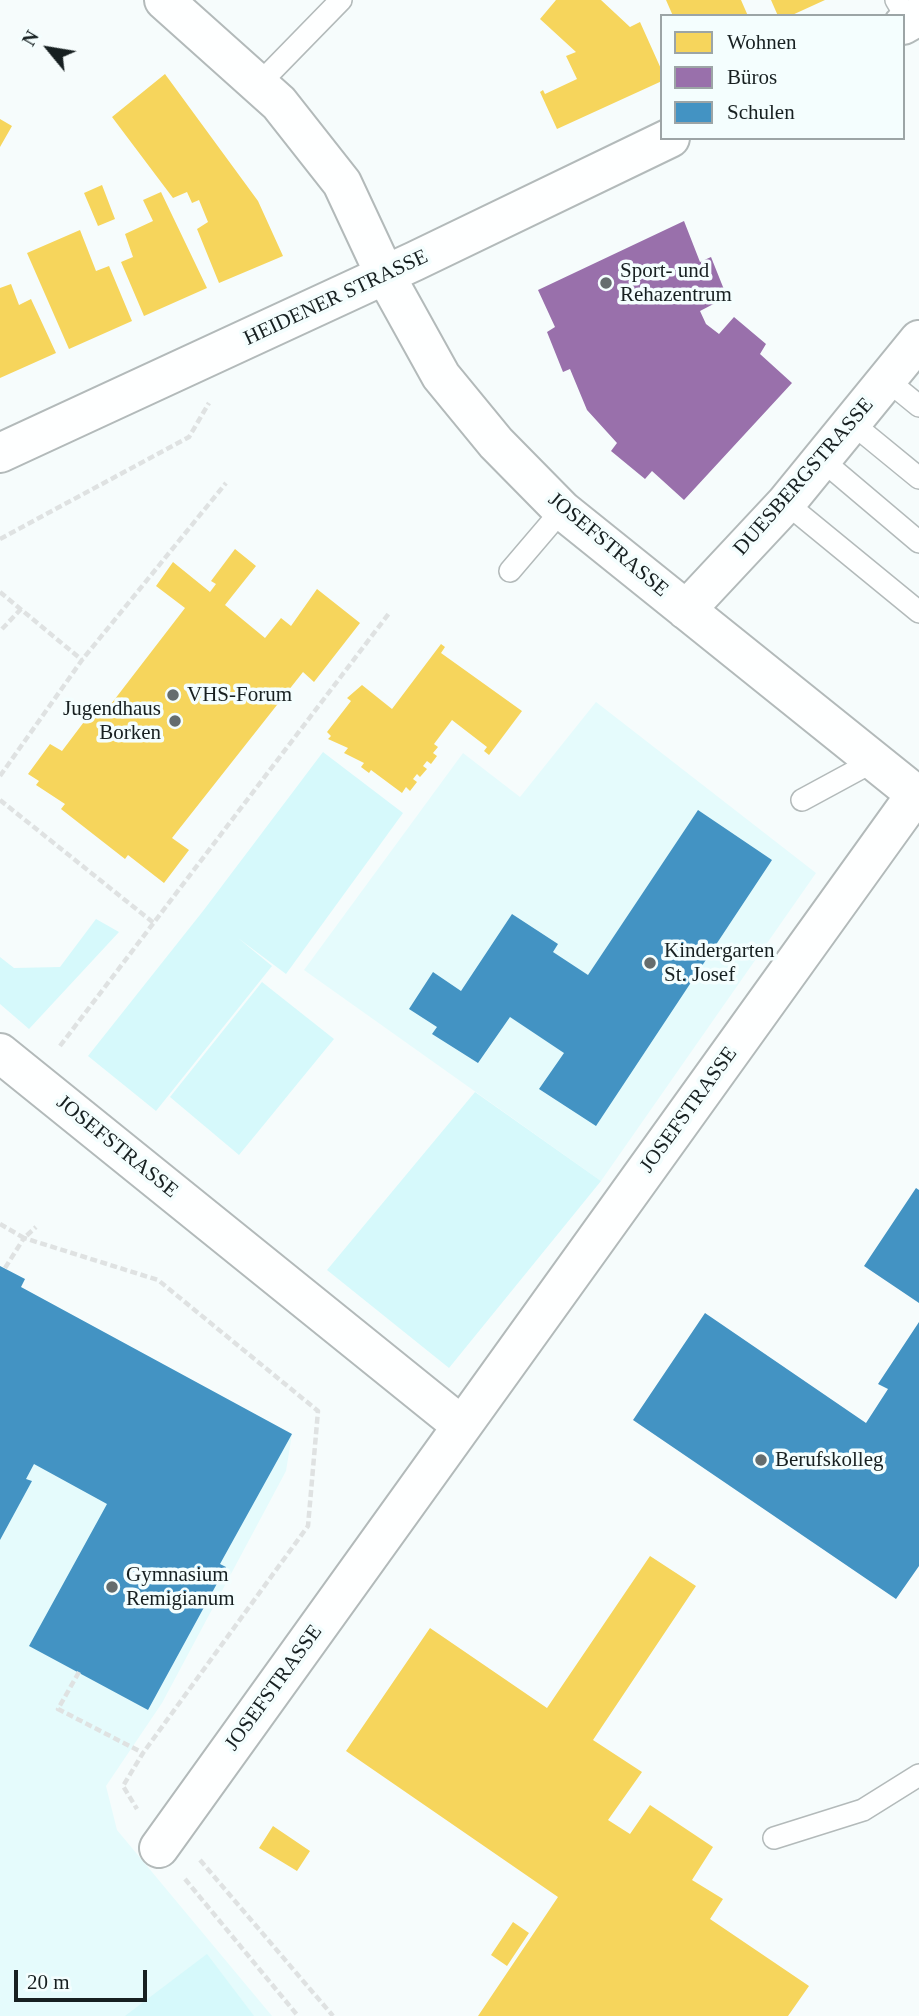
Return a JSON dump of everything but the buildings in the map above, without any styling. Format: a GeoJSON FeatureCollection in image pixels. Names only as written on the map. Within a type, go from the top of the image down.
{"type":"FeatureCollection","features":[{"type":"Feature","properties":{"kind":"street","name":"JOSEFSTRASSE"},"geometry":{"type":"LineString","coordinates":[[164,0],[259,84],[342,183],[385,275],[440,376],[496,443],[562,510],[918,794],[166,1838]]}},
{"type":"Feature","properties":{"kind":"street","name":"HEIDENER STRASSE"},"geometry":{"type":"LineString","coordinates":[[0,453],[385,275],[666,140]]}},
{"type":"Feature","properties":{"kind":"street","name":"DUESBERGSTRASSE"},"geometry":{"type":"LineString","coordinates":[[686,610],[786,503],[919,340]]}},
{"type":"Feature","properties":{"kind":"street","name":"JOSEFSTRASSE"},"geometry":{"type":"LineString","coordinates":[[0,1053],[463,1426]]}},
{"type":"Feature","properties":{"kind":"lane"},"geometry":{"type":"LineString","coordinates":[[259,84],[341,0]]}},
{"type":"Feature","properties":{"kind":"lane"},"geometry":{"type":"LineString","coordinates":[[887,380],[919,406]]}},
{"type":"Feature","properties":{"kind":"lane"},"geometry":{"type":"LineString","coordinates":[[853,424],[919,478]]}},
{"type":"Feature","properties":{"kind":"lane"},"geometry":{"type":"LineString","coordinates":[[822,460],[919,542]]}},
{"type":"Feature","properties":{"kind":"lane"},"geometry":{"type":"LineString","coordinates":[[786,503],[919,612]]}},
{"type":"Feature","properties":{"kind":"lane"},"geometry":{"type":"LineString","coordinates":[[510,571],[562,510]]}},
{"type":"Feature","properties":{"kind":"lane"},"geometry":{"type":"LineString","coordinates":[[802,800],[874,761]]}},
{"type":"Feature","properties":{"kind":"lane"},"geometry":{"type":"LineString","coordinates":[[774,1838],[863,1810],[919,1775]]}},
{"type":"Feature","properties":{"kind":"path"},"geometry":{"type":"LineString","coordinates":[[0,539],[190,437]]}},
{"type":"Feature","properties":{"kind":"path"},"geometry":{"type":"LineString","coordinates":[[0,776],[82,660],[226,483]]}},
{"type":"Feature","properties":{"kind":"path"},"geometry":{"type":"LineString","coordinates":[[0,592],[82,660]]}},
{"type":"Feature","properties":{"kind":"path"},"geometry":{"type":"LineString","coordinates":[[2,629],[21,609]]}},
{"type":"Feature","properties":{"kind":"path"},"geometry":{"type":"LineString","coordinates":[[33,1080],[155,924],[390,612]]}},
{"type":"Feature","properties":{"kind":"path"},"geometry":{"type":"LineString","coordinates":[[0,800],[155,924]]}},
{"type":"Feature","properties":{"kind":"path"},"geometry":{"type":"LineString","coordinates":[[0,1224],[24,1238],[158,1280],[318,1411],[307,1526],[143,1753],[124,1786],[166,1838],[298,2016]]}},
{"type":"Feature","properties":{"kind":"path"},"geometry":{"type":"LineString","coordinates":[[5,1268],[24,1238],[36,1227]]}},
{"type":"Feature","properties":{"kind":"path"},"geometry":{"type":"LineString","coordinates":[[79,1672],[58,1709],[143,1753]]}},
{"type":"Feature","properties":{"kind":"path"},"geometry":{"type":"LineString","coordinates":[[166,1838],[333,2016]]}},
{"type":"Feature","properties":{"kind":"shaded area"},"geometry":{"type":"Polygon","coordinates":[[[596,702],[816,873],[601,1181],[304,970],[463,753],[520,797],[596,702]]]}},
{"type":"Feature","properties":{"kind":"shaded area"},"geometry":{"type":"Polygon","coordinates":[[[323,752],[403,813],[286,974],[238,938],[272,966],[156,1111],[88,1056],[203,911],[323,752]]]}},
{"type":"Feature","properties":{"kind":"shaded area"},"geometry":{"type":"Polygon","coordinates":[[[96,919],[119,932],[29,1029],[0,1004],[0,957],[14,968],[60,967],[96,919]]]}},
{"type":"Feature","properties":{"kind":"shaded area"},"geometry":{"type":"Polygon","coordinates":[[[262,982],[334,1039],[239,1155],[170,1097],[262,982]]]}},
{"type":"Feature","properties":{"kind":"shaded area"},"geometry":{"type":"Polygon","coordinates":[[[475,1092],[601,1181],[449,1368],[327,1270],[475,1092]]]}},
{"type":"Feature","properties":{"kind":"shaded area","name":"Gymnasium Remigianum"},"geometry":{"type":"Polygon","coordinates":[[[0,1266],[25,1279],[21,1287],[292,1434],[286,1471],[162,1703],[106,1786],[117,1830],[272,2016],[0,2016],[0,1266]]]}},
{"type":"Feature","properties":{"kind":"shaded area"},"geometry":{"type":"Polygon","coordinates":[[[207,1954],[254,2016],[125,2016],[207,1954]]]}},
{"type":"Feature","properties":{"kind":"place","name":"Sport- und Rehazentrum"},"geometry":{"type":"Point","coordinates":[606,283]}},
{"type":"Feature","properties":{"kind":"place","name":"VHS-Forum"},"geometry":{"type":"Point","coordinates":[173,695]}},
{"type":"Feature","properties":{"kind":"place","name":"Jugendhaus Borken"},"geometry":{"type":"Point","coordinates":[175,721]}},
{"type":"Feature","properties":{"kind":"place","name":"Kindergarten St. Josef"},"geometry":{"type":"Point","coordinates":[650,963]}},
{"type":"Feature","properties":{"kind":"place","name":"Berufskolleg"},"geometry":{"type":"Point","coordinates":[761,1460]}},
{"type":"Feature","properties":{"kind":"place","name":"Gymnasium Remigianum"},"geometry":{"type":"Point","coordinates":[112,1587]}}]}
